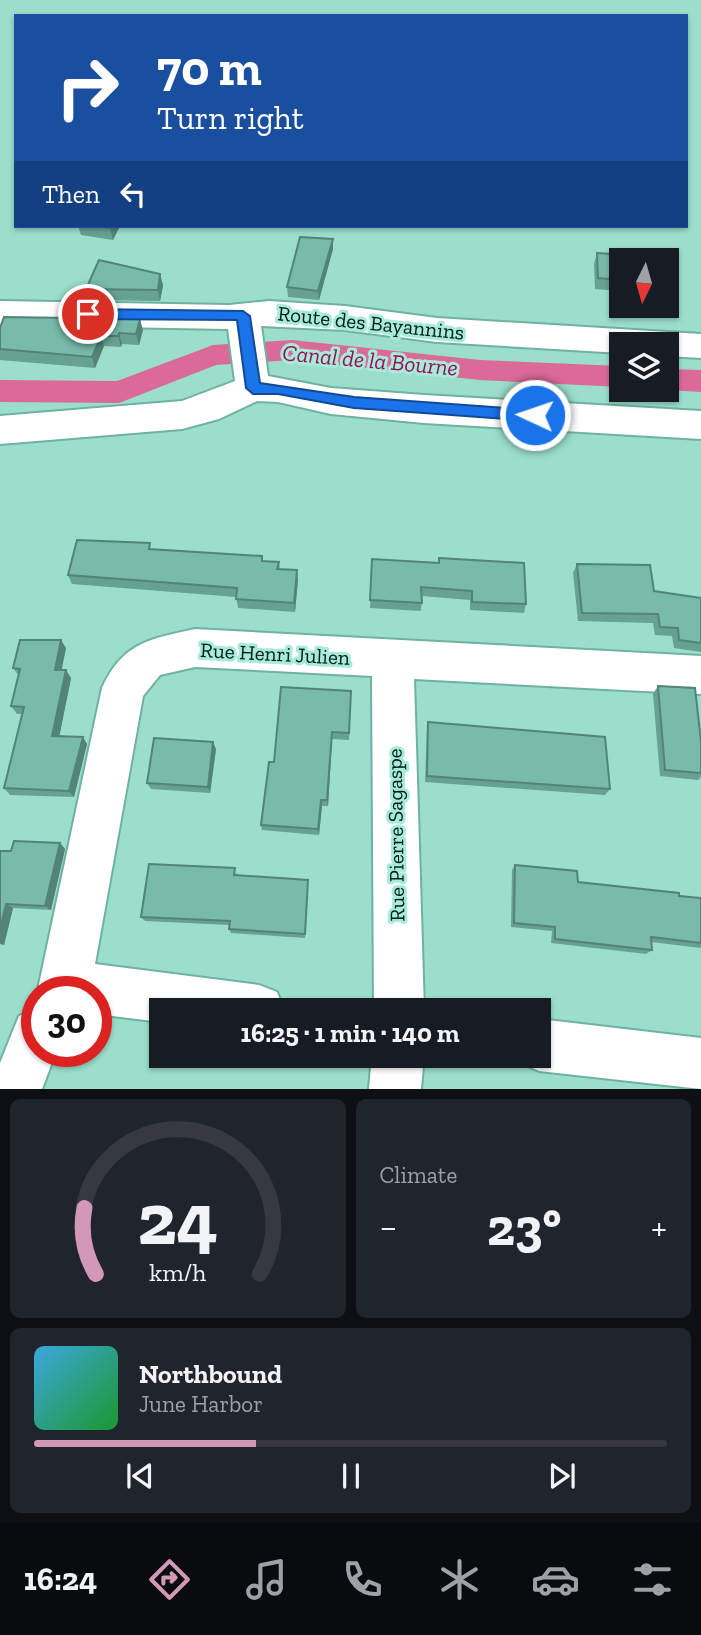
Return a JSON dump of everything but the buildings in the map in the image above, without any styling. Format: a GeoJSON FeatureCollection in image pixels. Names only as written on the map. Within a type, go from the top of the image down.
{"type":"FeatureCollection","features":[{"type":"Feature","properties":{"kind":"street","name":"Route des Bayannins"},"geometry":{"type":"LineString","coordinates":[[0,313],[244,323],[269,313],[437,330],[701,346]]}},
{"type":"Feature","properties":{"kind":"street"},"geometry":{"type":"LineString","coordinates":[[244,323],[253,381]]}},
{"type":"Feature","properties":{"kind":"street"},"geometry":{"type":"LineString","coordinates":[[0,430],[182,415],[207,409],[253,381],[331,401],[701,425]]}},
{"type":"Feature","properties":{"kind":"street","name":"Rue Henri Julien"},"geometry":{"type":"LineString","coordinates":[[66,976],[123,688],[147,659],[195,648],[701,675]]}},
{"type":"Feature","properties":{"kind":"street","name":"Rue Pierre Sagaspe"},"geometry":{"type":"LineString","coordinates":[[393,660],[399,998]]}},
{"type":"Feature","properties":{"kind":"street"},"geometry":{"type":"LineString","coordinates":[[112,993],[153,998]]}},
{"type":"Feature","properties":{"kind":"street"},"geometry":{"type":"LineString","coordinates":[[551,1046],[701,1064]]}},
{"type":"Feature","properties":{"kind":"street"},"geometry":{"type":"LineString","coordinates":[[16,1089],[24,1067]]}},
{"type":"Feature","properties":{"kind":"street"},"geometry":{"type":"LineString","coordinates":[[395,1089],[397,1068]]}},
{"type":"Feature","properties":{"kind":"waterway","name":"Canal de la Bourne"},"geometry":{"type":"LineString","coordinates":[[0,391],[119,392],[213,355],[292,350],[480,370],[609,376]]}},
{"type":"Feature","properties":{"kind":"waterway","name":"Canal de la Bourne"},"geometry":{"type":"LineString","coordinates":[[679,380],[701,381]]}},
{"type":"Feature","properties":{"kind":"route"},"geometry":{"type":"LineString","coordinates":[[88,314],[243,316],[253,388],[278,389],[331,401],[535,415]]}}]}
